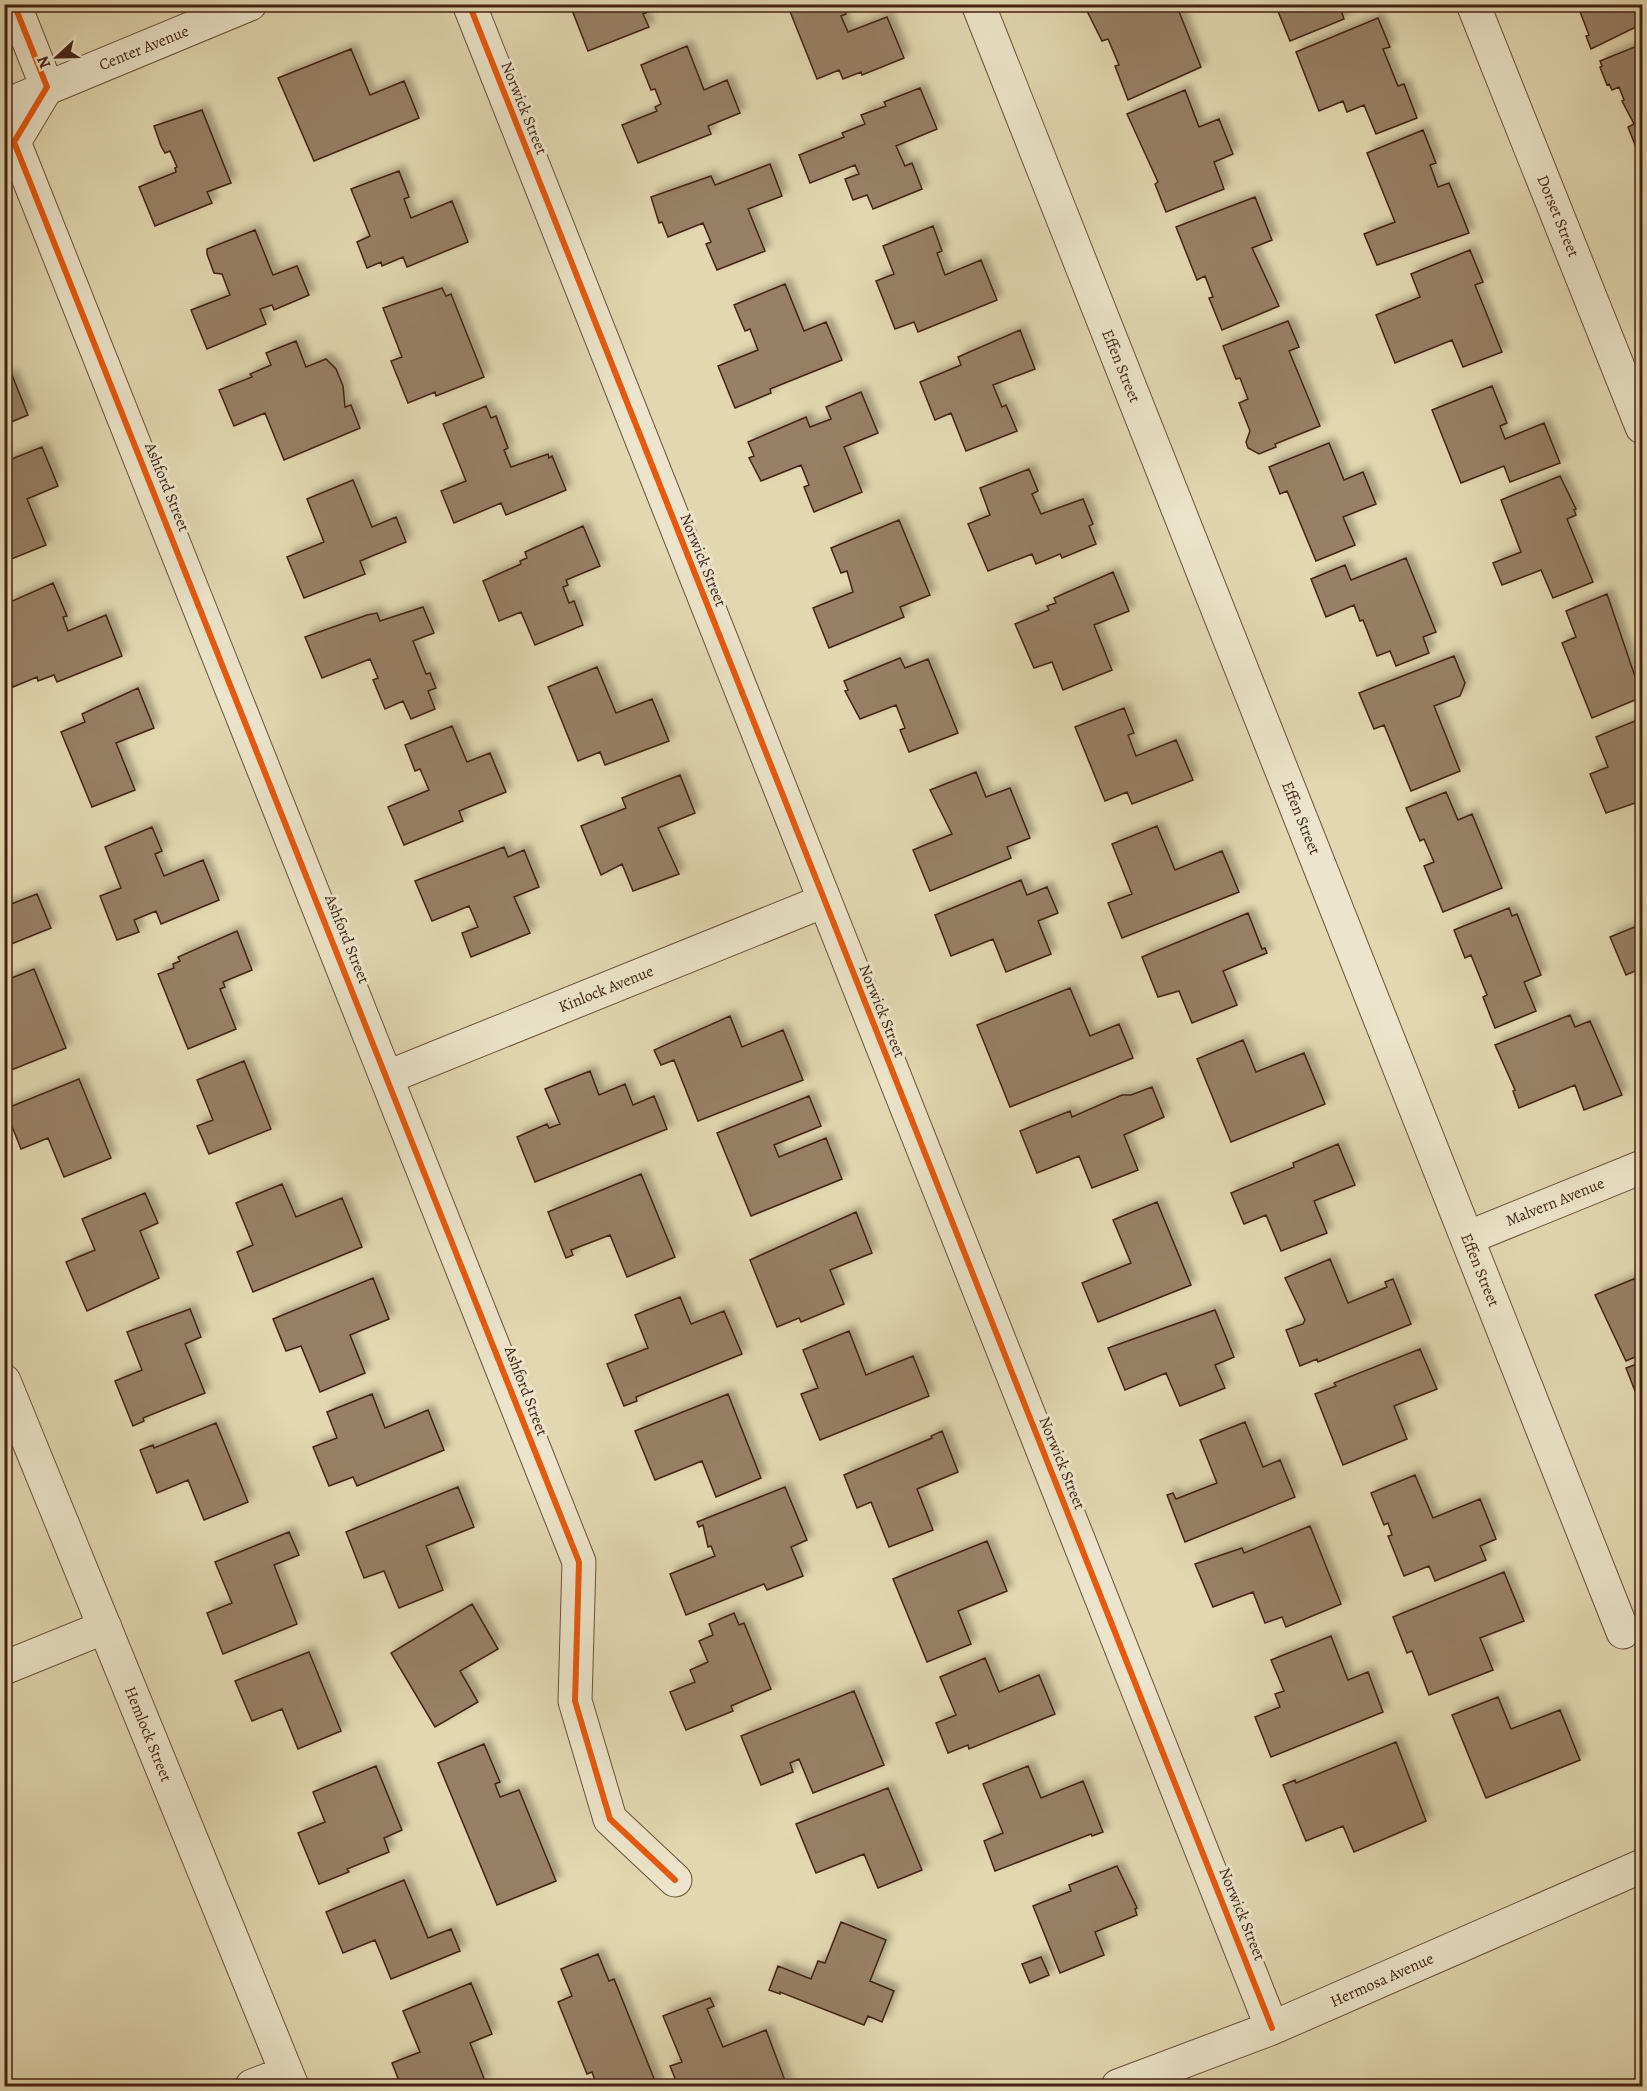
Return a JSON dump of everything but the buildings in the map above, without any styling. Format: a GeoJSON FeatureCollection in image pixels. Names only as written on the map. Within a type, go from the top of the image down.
{"type":"FeatureCollection","features":[{"type":"Feature","properties":{"kind":"street"},"geometry":{"type":"LineString","coordinates":[[14,4],[48,87]]}},
{"type":"Feature","properties":{"kind":"street","name":"Center Avenue"},"geometry":{"type":"LineString","coordinates":[[4,106],[250,4]]}},
{"type":"Feature","properties":{"kind":"street","name":"Norwick Street"},"geometry":{"type":"LineString","coordinates":[[469,4],[1272,2028]]}},
{"type":"Feature","properties":{"kind":"street","name":"Effen Street"},"geometry":{"type":"LineString","coordinates":[[978,4],[1623,1632]]}},
{"type":"Feature","properties":{"kind":"street","name":"Dorset Street"},"geometry":{"type":"LineString","coordinates":[[1473,4],[1642,427]]}},
{"type":"Feature","properties":{"kind":"street","name":"Ashford Street"},"geometry":{"type":"LineString","coordinates":[[48,87],[14,142],[388,1077],[579,1562],[575,1701],[610,1819],[675,1880]]}},
{"type":"Feature","properties":{"kind":"street","name":"Kinlock Avenue"},"geometry":{"type":"LineString","coordinates":[[388,1077],[824,901]]}},
{"type":"Feature","properties":{"kind":"street","name":"Malvern Avenue"},"geometry":{"type":"LineString","coordinates":[[1467,1238],[1642,1167]]}},
{"type":"Feature","properties":{"kind":"street","name":"Hemlock Street"},"geometry":{"type":"LineString","coordinates":[[4,1381],[289,2080]]}},
{"type":"Feature","properties":{"kind":"street"},"geometry":{"type":"LineString","coordinates":[[4,1668],[105,1628]]}},
{"type":"Feature","properties":{"kind":"street","name":"Hermosa Avenue"},"geometry":{"type":"LineString","coordinates":[[1118,2086],[1272,2028],[1642,1866]]}},
{"type":"Feature","properties":{"kind":"street"},"geometry":{"type":"LineString","coordinates":[[252,2086],[289,2080]]}},
{"type":"Feature","properties":{"kind":"cycle path"},"geometry":{"type":"LineString","coordinates":[[14,4],[47,87],[14,142],[579,1562],[575,1701],[610,1819],[675,1880]]}},
{"type":"Feature","properties":{"kind":"cycle path"},"geometry":{"type":"LineString","coordinates":[[469,4],[1272,2028]]}}]}
